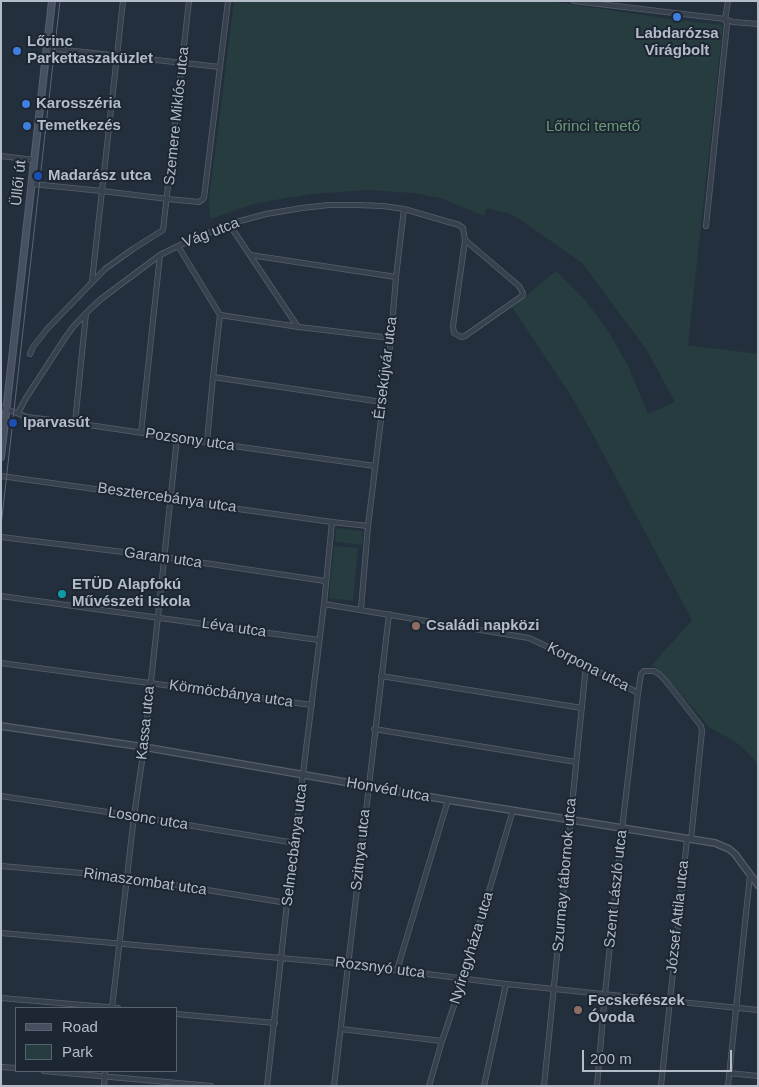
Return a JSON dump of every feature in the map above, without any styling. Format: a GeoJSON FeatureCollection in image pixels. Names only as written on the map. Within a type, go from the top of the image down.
{"type":"FeatureCollection","features":[{"type":"Feature","properties":{"kind":"main road","name":"Üllői út"},"geometry":{"type":"LineString","coordinates":[[1,458],[4,408],[32,184],[52,1]]}},
{"type":"Feature","properties":{"kind":"street"},"geometry":{"type":"LineString","coordinates":[[92,282],[123,1]]}},
{"type":"Feature","properties":{"kind":"street","name":"Szemere Miklós utca"},"geometry":{"type":"LineString","coordinates":[[163,230],[189,1]]}},
{"type":"Feature","properties":{"kind":"street"},"geometry":{"type":"LineString","coordinates":[[32,184],[199,202],[202,200],[204,198],[228,1]]}},
{"type":"Feature","properties":{"kind":"street"},"geometry":{"type":"LineString","coordinates":[[574,1],[758,24]]}},
{"type":"Feature","properties":{"kind":"street"},"geometry":{"type":"LineString","coordinates":[[706,226],[728,24],[726,19],[728,1]]}},
{"type":"Feature","properties":{"kind":"street"},"geometry":{"type":"LineString","coordinates":[[47,48],[220,67]]}},
{"type":"Feature","properties":{"kind":"street"},"geometry":{"type":"LineString","coordinates":[[1,156],[34,160]]}},
{"type":"Feature","properties":{"kind":"street","name":"Vág utca"},"geometry":{"type":"LineString","coordinates":[[18,413],[73,326],[86,312],[160,255],[229,224],[266,214],[320,206],[383,206],[404,209],[459,225],[463,228],[465,240]]}},
{"type":"Feature","properties":{"kind":"street","name":"Érsekújvár utca"},"geometry":{"type":"LineString","coordinates":[[361,609],[368,526],[391,338],[404,209]]}},
{"type":"Feature","properties":{"kind":"street"},"geometry":{"type":"LineString","coordinates":[[229,224],[299,327]]}},
{"type":"Feature","properties":{"kind":"street","name":"Vág utca"},"geometry":{"type":"LineString","coordinates":[[30,354],[33,347],[48,328],[105,269],[163,230]]}},
{"type":"Feature","properties":{"kind":"street"},"geometry":{"type":"LineString","coordinates":[[465,240],[519,286],[523,293],[522,296],[461,338],[454,333],[453,326],[465,240]]}},
{"type":"Feature","properties":{"kind":"street"},"geometry":{"type":"LineString","coordinates":[[178,246],[220,315],[207,442]]}},
{"type":"Feature","properties":{"kind":"street"},"geometry":{"type":"LineString","coordinates":[[141,433],[160,255]]}},
{"type":"Feature","properties":{"kind":"street"},"geometry":{"type":"LineString","coordinates":[[250,255],[396,277]]}},
{"type":"Feature","properties":{"kind":"street"},"geometry":{"type":"LineString","coordinates":[[75,422],[86,312]]}},
{"type":"Feature","properties":{"kind":"street"},"geometry":{"type":"LineString","coordinates":[[220,315],[391,338]]}},
{"type":"Feature","properties":{"kind":"street"},"geometry":{"type":"LineString","coordinates":[[213,377],[382,402]]}},
{"type":"Feature","properties":{"kind":"street","name":"Pozsony utca"},"geometry":{"type":"LineString","coordinates":[[4,408],[27,417],[75,422],[375,466]]}},
{"type":"Feature","properties":{"kind":"street","name":"Kassa utca"},"geometry":{"type":"LineString","coordinates":[[112,1007],[134,816],[144,747],[177,438]]}},
{"type":"Feature","properties":{"kind":"street","name":"Besztercebánya utca"},"geometry":{"type":"LineString","coordinates":[[1,476],[368,526]]}},
{"type":"Feature","properties":{"kind":"street","name":"Selmecbánya utca"},"geometry":{"type":"LineString","coordinates":[[267,1086],[332,522]]}},
{"type":"Feature","properties":{"kind":"street","name":"Garam utca"},"geometry":{"type":"LineString","coordinates":[[1,537],[164,557],[326,581]]}},
{"type":"Feature","properties":{"kind":"street","name":"Léva utca"},"geometry":{"type":"LineString","coordinates":[[1,596],[318,640]]}},
{"type":"Feature","properties":{"kind":"street","name":"Korpona utca"},"geometry":{"type":"LineString","coordinates":[[324,604],[536,640],[638,693]]}},
{"type":"Feature","properties":{"kind":"street","name":"Szitnya utca"},"geometry":{"type":"LineString","coordinates":[[334,1086],[374,729],[389,614]]}},
{"type":"Feature","properties":{"kind":"street","name":"Körmöcbánya utca"},"geometry":{"type":"LineString","coordinates":[[1,663],[312,705]]}},
{"type":"Feature","properties":{"kind":"street","name":"Szurmay tábornok utca"},"geometry":{"type":"LineString","coordinates":[[544,1086],[586,665]]}},
{"type":"Feature","properties":{"kind":"street","name":"József Attila utca"},"geometry":{"type":"LineString","coordinates":[[638,693],[641,674],[644,671],[654,671],[666,680],[701,726],[702,731],[669,1001],[661,1086]]}},
{"type":"Feature","properties":{"kind":"street"},"geometry":{"type":"LineString","coordinates":[[381,676],[582,708]]}},
{"type":"Feature","properties":{"kind":"street","name":"Szent László utca"},"geometry":{"type":"LineString","coordinates":[[596,1086],[622,828],[638,693]]}},
{"type":"Feature","properties":{"kind":"street","name":"Honvéd utca"},"geometry":{"type":"LineString","coordinates":[[1,726],[144,747],[721,845],[735,854],[758,885]]}},
{"type":"Feature","properties":{"kind":"street"},"geometry":{"type":"LineString","coordinates":[[374,729],[576,762]]}},
{"type":"Feature","properties":{"kind":"street","name":"Losonc utca"},"geometry":{"type":"LineString","coordinates":[[1,796],[295,843]]}},
{"type":"Feature","properties":{"kind":"street"},"geometry":{"type":"LineString","coordinates":[[397,970],[448,800]]}},
{"type":"Feature","properties":{"kind":"street","name":"Nyíregyháza utca"},"geometry":{"type":"LineString","coordinates":[[429,1086],[513,810]]}},
{"type":"Feature","properties":{"kind":"street","name":"Rimaszombat utca"},"geometry":{"type":"LineString","coordinates":[[1,866],[127,877],[288,903]]}},
{"type":"Feature","properties":{"kind":"street"},"geometry":{"type":"LineString","coordinates":[[728,1086],[750,875]]}},
{"type":"Feature","properties":{"kind":"street","name":"Rozsnyó utca"},"geometry":{"type":"LineString","coordinates":[[1,933],[120,942],[348,964],[506,984],[758,1010]]}},
{"type":"Feature","properties":{"kind":"street"},"geometry":{"type":"LineString","coordinates":[[484,1086],[506,984]]}},
{"type":"Feature","properties":{"kind":"street"},"geometry":{"type":"LineString","coordinates":[[1,998],[101,1007]]}},
{"type":"Feature","properties":{"kind":"street"},"geometry":{"type":"LineString","coordinates":[[178,1014],[275,1023]]}},
{"type":"Feature","properties":{"kind":"street"},"geometry":{"type":"LineString","coordinates":[[340,1029],[442,1041]]}},
{"type":"Feature","properties":{"kind":"street"},"geometry":{"type":"LineString","coordinates":[[1,1067],[15,1068]]}},
{"type":"Feature","properties":{"kind":"street"},"geometry":{"type":"LineString","coordinates":[[64,1072],[105,1074],[211,1086]]}},
{"type":"Feature","properties":{"kind":"street"},"geometry":{"type":"LineString","coordinates":[[729,1073],[758,1076]]}},
{"type":"Feature","properties":{"kind":"street"},"geometry":{"type":"LineString","coordinates":[[104,1086],[105,1074]]}},
{"type":"Feature","properties":{"kind":"green space","name":"Lőrinci temető"},"geometry":{"type":"Polygon","coordinates":[[[234,1],[549,1],[723,25],[688,345],[758,354],[758,764],[737,743],[710,728],[665,676],[652,665],[692,620],[590,429],[568,391],[512,307],[556,271],[585,300],[609,332],[629,368],[648,414],[675,402],[646,349],[582,263],[510,214],[486,208],[484,216],[440,198],[413,193],[369,190],[311,194],[251,205],[210,219],[209,199],[234,1]]]}},
{"type":"Feature","properties":{"kind":"green space"},"geometry":{"type":"Polygon","coordinates":[[[336,528],[363,531],[362,545],[335,542],[336,528]]]}},
{"type":"Feature","properties":{"kind":"green space"},"geometry":{"type":"Polygon","coordinates":[[[334,546],[358,548],[353,601],[329,598],[334,546]]]}},
{"type":"Feature","properties":{"kind":"tram line"},"geometry":{"type":"LineString","coordinates":[[1,526],[60,1]]}},
{"type":"Feature","properties":{"kind":"place","name":"Labdarózsa Virágbolt"},"geometry":{"type":"Point","coordinates":[677,17]}},
{"type":"Feature","properties":{"kind":"place","name":"Lőrinc Parkettaszaküzlet"},"geometry":{"type":"Point","coordinates":[17,51]}},
{"type":"Feature","properties":{"kind":"place","name":"Karosszéria"},"geometry":{"type":"Point","coordinates":[26,104]}},
{"type":"Feature","properties":{"kind":"place","name":"Temetkezés"},"geometry":{"type":"Point","coordinates":[27,126]}},
{"type":"Feature","properties":{"kind":"place","name":"Madarász utca"},"geometry":{"type":"Point","coordinates":[38,176]}},
{"type":"Feature","properties":{"kind":"place","name":"Iparvasút"},"geometry":{"type":"Point","coordinates":[13,423]}},
{"type":"Feature","properties":{"kind":"place","name":"ETÜD Alapfokú Művészeti Iskola"},"geometry":{"type":"Point","coordinates":[62,594]}},
{"type":"Feature","properties":{"kind":"place","name":"Családi napközi"},"geometry":{"type":"Point","coordinates":[416,626]}},
{"type":"Feature","properties":{"kind":"place","name":"Fecskefészek Óvoda"},"geometry":{"type":"Point","coordinates":[578,1010]}}]}
